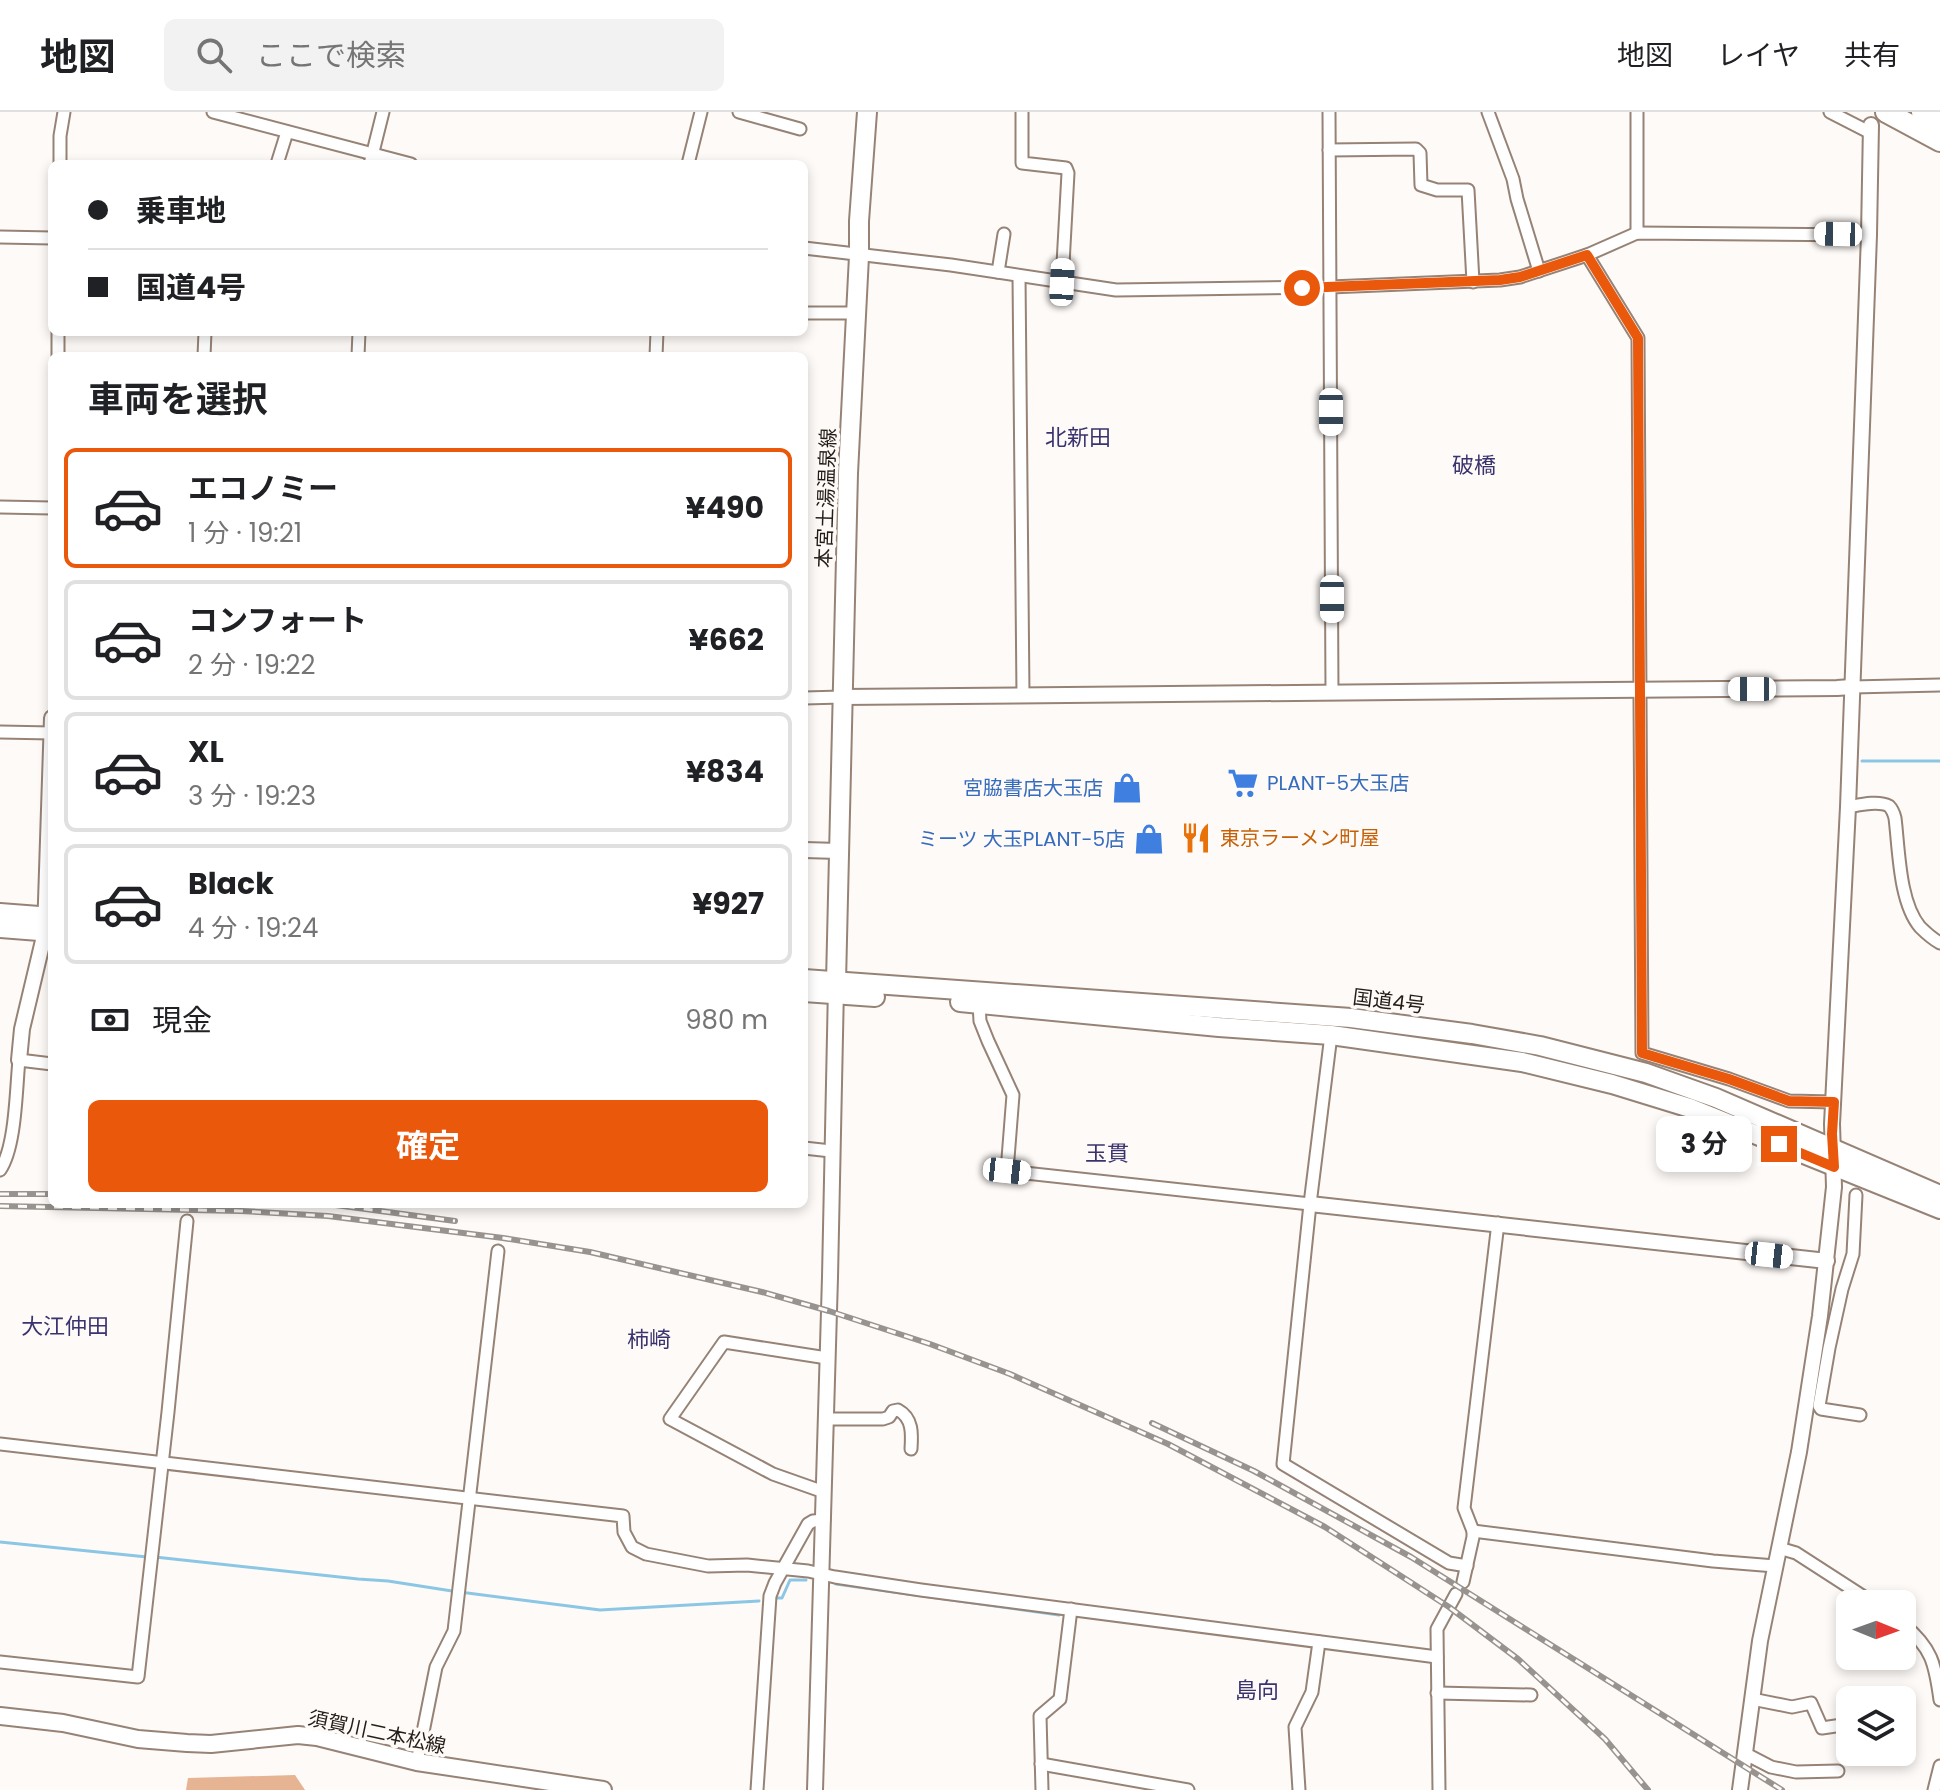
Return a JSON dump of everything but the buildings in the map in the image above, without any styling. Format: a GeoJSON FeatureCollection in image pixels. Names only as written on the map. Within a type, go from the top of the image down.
{"type":"FeatureCollection","features":[{"type":"Feature","properties":{"kind":"highway"},"geometry":{"type":"LineString","coordinates":[[1922,112],[1940,122]]}},
{"type":"Feature","properties":{"kind":"highway"},"geometry":{"type":"LineString","coordinates":[[1876,123],[1940,141]]}},
{"type":"Feature","properties":{"kind":"main road","name":"本宮土湯温泉線"},"geometry":{"type":"LineString","coordinates":[[836,989],[848,473],[867,112]]}},
{"type":"Feature","properties":{"kind":"main road"},"geometry":{"type":"LineString","coordinates":[[0,913],[48,925]]}},
{"type":"Feature","properties":{"kind":"main road"},"geometry":{"type":"LineString","coordinates":[[0,928],[48,925]]}},
{"type":"Feature","properties":{"kind":"main road","name":"国道4号"},"geometry":{"type":"LineString","coordinates":[[808,980],[836,989],[1331,1035],[1522,1062],[1612,1084],[1690,1108],[1940,1195]]}},
{"type":"Feature","properties":{"kind":"main road","name":"国道4号"},"geometry":{"type":"LineString","coordinates":[[808,992],[836,989],[1351,1018],[1540,1046],[1646,1073],[1716,1098],[1940,1209]]}},
{"type":"Feature","properties":{"kind":"main road","name":"須賀川二本松線"},"geometry":{"type":"LineString","coordinates":[[0,1716],[63,1723],[138,1739],[187,1743],[211,1744],[298,1735],[317,1737],[417,1762],[603,1790]]}},
{"type":"Feature","properties":{"kind":"street"},"geometry":{"type":"LineString","coordinates":[[60,160],[64,112]]}},
{"type":"Feature","properties":{"kind":"street"},"geometry":{"type":"LineString","coordinates":[[213,112],[371,159],[383,112]]}},
{"type":"Feature","properties":{"kind":"street"},"geometry":{"type":"LineString","coordinates":[[689,160],[701,112]]}},
{"type":"Feature","properties":{"kind":"street"},"geometry":{"type":"LineString","coordinates":[[739,112],[800,129]]}},
{"type":"Feature","properties":{"kind":"street"},"geometry":{"type":"LineString","coordinates":[[1022,112],[1022,163],[1066,168],[1068,173],[1062,282]]}},
{"type":"Feature","properties":{"kind":"street"},"geometry":{"type":"LineString","coordinates":[[1329,112],[1332,692]]}},
{"type":"Feature","properties":{"kind":"street"},"geometry":{"type":"LineString","coordinates":[[1488,112],[1513,179],[1539,271]]}},
{"type":"Feature","properties":{"kind":"street"},"geometry":{"type":"LineString","coordinates":[[1637,112],[1637,233]]}},
{"type":"Feature","properties":{"kind":"street"},"geometry":{"type":"LineString","coordinates":[[1740,1790],[1760,1641],[1799,1452],[1826,1266],[1834,1187],[1832,1134],[1876,123],[1830,112]]}},
{"type":"Feature","properties":{"kind":"street"},"geometry":{"type":"LineString","coordinates":[[278,160],[287,132]]}},
{"type":"Feature","properties":{"kind":"street"},"geometry":{"type":"LineString","coordinates":[[1329,150],[1416,149],[1420,153],[1421,185],[1437,190],[1468,190],[1473,282]]}},
{"type":"Feature","properties":{"kind":"street"},"geometry":{"type":"LineString","coordinates":[[808,249],[951,265],[1116,290],[1188,290],[1510,279],[1587,255],[1637,233],[1869,235]]}},
{"type":"Feature","properties":{"kind":"street"},"geometry":{"type":"LineString","coordinates":[[998,272],[1004,234]]}},
{"type":"Feature","properties":{"kind":"street"},"geometry":{"type":"LineString","coordinates":[[0,237],[48,238]]}},
{"type":"Feature","properties":{"kind":"street"},"geometry":{"type":"LineString","coordinates":[[1587,255],[1638,338],[1642,1053],[1789,1101],[1834,1102]]}},
{"type":"Feature","properties":{"kind":"street"},"geometry":{"type":"LineString","coordinates":[[1019,276],[1023,695]]}},
{"type":"Feature","properties":{"kind":"street"},"geometry":{"type":"LineString","coordinates":[[808,313],[856,313]]}},
{"type":"Feature","properties":{"kind":"street"},"geometry":{"type":"LineString","coordinates":[[0,507],[48,508]]}},
{"type":"Feature","properties":{"kind":"street"},"geometry":{"type":"LineString","coordinates":[[808,698],[1940,685]]}},
{"type":"Feature","properties":{"kind":"street"},"geometry":{"type":"LineString","coordinates":[[0,732],[48,733]]}},
{"type":"Feature","properties":{"kind":"street"},"geometry":{"type":"LineString","coordinates":[[1848,807],[1873,804],[1892,809],[1903,884],[1910,908],[1919,926],[1940,943]]}},
{"type":"Feature","properties":{"kind":"street"},"geometry":{"type":"LineString","coordinates":[[808,850],[839,851]]}},
{"type":"Feature","properties":{"kind":"street"},"geometry":{"type":"LineString","coordinates":[[0,1170],[5,1163],[14,1122],[22,1029],[48,929]]}},
{"type":"Feature","properties":{"kind":"street"},"geometry":{"type":"LineString","coordinates":[[815,1790],[836,989]]}},
{"type":"Feature","properties":{"kind":"street"},"geometry":{"type":"LineString","coordinates":[[979,1004],[980,1021],[1013,1095],[1007,1171],[1712,1249],[1826,1266],[1846,1275]]}},
{"type":"Feature","properties":{"kind":"street"},"geometry":{"type":"LineString","coordinates":[[1331,1035],[1283,1464],[1449,1563],[1467,1566]]}},
{"type":"Feature","properties":{"kind":"street"},"geometry":{"type":"LineString","coordinates":[[19,1060],[48,1064]]}},
{"type":"Feature","properties":{"kind":"street"},"geometry":{"type":"LineString","coordinates":[[808,1148],[831,1151]]}},
{"type":"Feature","properties":{"kind":"street"},"geometry":{"type":"LineString","coordinates":[[1856,1195],[1853,1254],[1829,1348],[1819,1406],[1821,1409],[1860,1415]]}},
{"type":"Feature","properties":{"kind":"street"},"geometry":{"type":"LineString","coordinates":[[0,1662],[138,1677],[187,1221]]}},
{"type":"Feature","properties":{"kind":"street"},"geometry":{"type":"LineString","coordinates":[[1463,1582],[1473,1531],[1464,1508],[1498,1223]]}},
{"type":"Feature","properties":{"kind":"street"},"geometry":{"type":"LineString","coordinates":[[417,1762],[436,1667],[454,1631],[498,1251]]}},
{"type":"Feature","properties":{"kind":"street"},"geometry":{"type":"LineString","coordinates":[[824,1492],[773,1474],[670,1419],[724,1342],[827,1358]]}},
{"type":"Feature","properties":{"kind":"street"},"geometry":{"type":"LineString","coordinates":[[826,1419],[883,1419],[898,1410],[905,1415],[911,1427],[911,1449]]}},
{"type":"Feature","properties":{"kind":"street"},"geometry":{"type":"LineString","coordinates":[[0,1444],[623,1516],[624,1532],[632,1547],[646,1554],[708,1566],[784,1568],[921,1590],[1437,1657]]}},
{"type":"Feature","properties":{"kind":"street"},"geometry":{"type":"LineString","coordinates":[[757,1790],[770,1596],[808,1524],[824,1520]]}},
{"type":"Feature","properties":{"kind":"street"},"geometry":{"type":"LineString","coordinates":[[1473,1531],[1775,1566]]}},
{"type":"Feature","properties":{"kind":"street"},"geometry":{"type":"LineString","coordinates":[[1779,1548],[1796,1553],[1853,1590]]}},
{"type":"Feature","properties":{"kind":"street"},"geometry":{"type":"LineString","coordinates":[[1439,1790],[1437,1629],[1456,1594]]}},
{"type":"Feature","properties":{"kind":"street"},"geometry":{"type":"LineString","coordinates":[[1042,1790],[1040,1716],[1060,1699],[1071,1609]]}},
{"type":"Feature","properties":{"kind":"street"},"geometry":{"type":"LineString","coordinates":[[1916,1637],[1934,1664],[1940,1700]]}},
{"type":"Feature","properties":{"kind":"street"},"geometry":{"type":"LineString","coordinates":[[1299,1790],[1295,1727],[1312,1692],[1319,1642]]}},
{"type":"Feature","properties":{"kind":"street"},"geometry":{"type":"LineString","coordinates":[[1437,1693],[1531,1695]]}},
{"type":"Feature","properties":{"kind":"street"},"geometry":{"type":"LineString","coordinates":[[1752,1699],[1792,1707],[1811,1703],[1822,1728],[1836,1726]]}},
{"type":"Feature","properties":{"kind":"street"},"geometry":{"type":"LineString","coordinates":[[1744,1753],[1771,1767],[1796,1772],[1838,1771]]}},
{"type":"Feature","properties":{"kind":"street"},"geometry":{"type":"LineString","coordinates":[[1041,1764],[1188,1790]]}},
{"type":"Feature","properties":{"kind":"street"},"geometry":{"type":"LineString","coordinates":[[1934,1790],[1940,1766]]}},
{"type":"Feature","properties":{"kind":"shaded area"},"geometry":{"type":"Polygon","coordinates":[[[295,1775],[305,1790],[186,1790],[188,1778],[295,1775]]]}},
{"type":"Feature","properties":{"kind":"waterway"},"geometry":{"type":"LineString","coordinates":[[1862,761],[1940,761]]}},
{"type":"Feature","properties":{"kind":"waterway"},"geometry":{"type":"LineString","coordinates":[[0,1542],[147,1557]]}},
{"type":"Feature","properties":{"kind":"waterway"},"geometry":{"type":"LineString","coordinates":[[155,1557],[388,1581],[600,1610],[759,1601]]}},
{"type":"Feature","properties":{"kind":"waterway"},"geometry":{"type":"LineString","coordinates":[[778,1598],[782,1598],[790,1580],[806,1580]]}},
{"type":"Feature","properties":{"kind":"waterway"},"geometry":{"type":"LineString","coordinates":[[836,1584],[1059,1615]]}},
{"type":"Feature","properties":{"kind":"railway"},"geometry":{"type":"LineString","coordinates":[[0,1194],[48,1194]]}},
{"type":"Feature","properties":{"kind":"railway"},"geometry":{"type":"LineString","coordinates":[[0,1206],[48,1207]]}},
{"type":"Feature","properties":{"kind":"railway"},"geometry":{"type":"LineString","coordinates":[[96,1208],[328,1216],[590,1252],[829,1311],[1010,1374],[1168,1444],[1325,1527],[1449,1607],[1518,1659],[1605,1739],[1648,1790]]}},
{"type":"Feature","properties":{"kind":"railway"},"geometry":{"type":"LineString","coordinates":[[358,1208],[455,1221]]}},
{"type":"Feature","properties":{"kind":"railway"},"geometry":{"type":"LineString","coordinates":[[1152,1423],[1254,1471],[1411,1557],[1782,1790]]}},
{"type":"Feature","properties":{"kind":"place","name":"PLANT-5大玉店"},"geometry":{"type":"Point","coordinates":[1243,783]}},
{"type":"Feature","properties":{"kind":"place","name":"宮脇書店大玉店"},"geometry":{"type":"Point","coordinates":[1127,788]}},
{"type":"Feature","properties":{"kind":"place","name":"東京ラーメン町屋"},"geometry":{"type":"Point","coordinates":[1196,838]}},
{"type":"Feature","properties":{"kind":"place","name":"ミーツ 大玉PLANT-5店"},"geometry":{"type":"Point","coordinates":[1149,839]}},
{"type":"Feature","properties":{"kind":"district","name":"北新田"},"geometry":{"type":"Point","coordinates":[1078,437]}},
{"type":"Feature","properties":{"kind":"district","name":"破橋"},"geometry":{"type":"Point","coordinates":[1474,465]}},
{"type":"Feature","properties":{"kind":"district","name":"玉貫"},"geometry":{"type":"Point","coordinates":[1107,1153]}},
{"type":"Feature","properties":{"kind":"district","name":"大江仲田"},"geometry":{"type":"Point","coordinates":[65,1326]}},
{"type":"Feature","properties":{"kind":"district","name":"柿崎"},"geometry":{"type":"Point","coordinates":[649,1339]}},
{"type":"Feature","properties":{"kind":"district","name":"島向"},"geometry":{"type":"Point","coordinates":[1257,1690]}},
{"type":"Feature","properties":{"kind":"route"},"geometry":{"type":"LineString","coordinates":[[1302,288],[1500,280],[1520,277],[1587,255],[1638,338],[1642,1053],[1789,1101],[1834,1102],[1834,1167],[1779,1144]]}}]}
